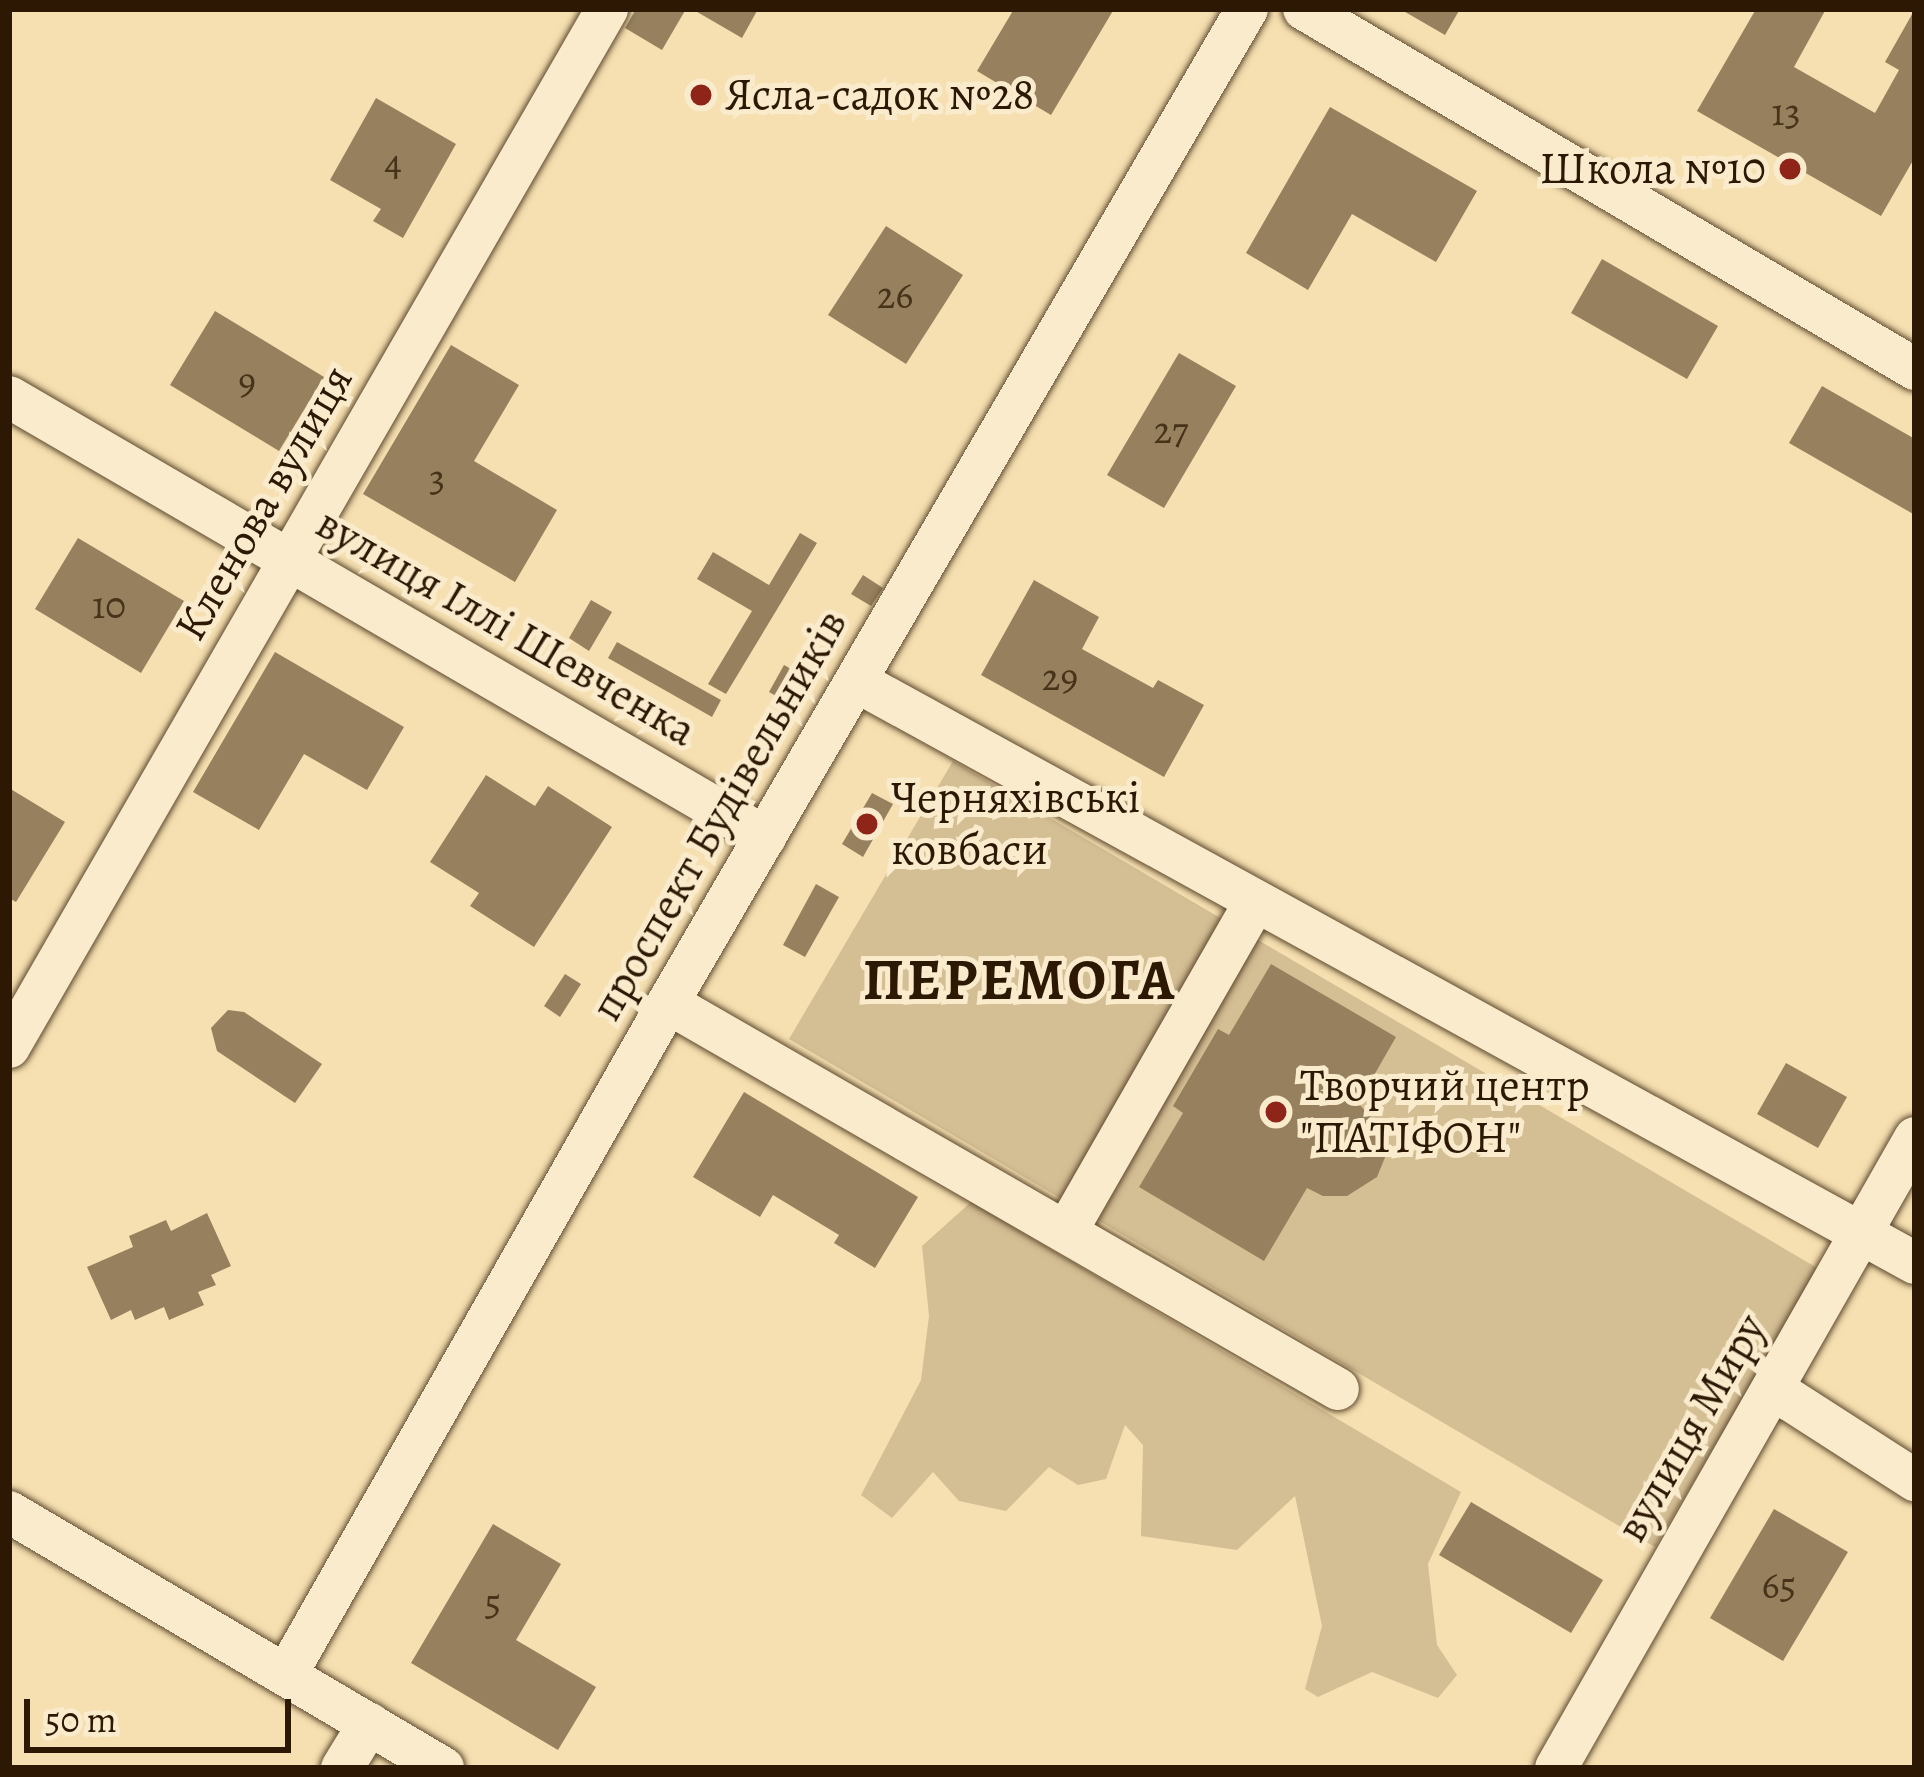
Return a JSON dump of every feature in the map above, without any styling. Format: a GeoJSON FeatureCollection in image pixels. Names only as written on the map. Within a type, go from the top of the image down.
{"type":"FeatureCollection","features":[{"type":"Feature","properties":{"kind":"street","name":"Кленова вулиця"},"geometry":{"type":"LineString","coordinates":[[9,1047],[607,9]]}},
{"type":"Feature","properties":{"kind":"street","name":"проспект Будівельників"},"geometry":{"type":"LineString","coordinates":[[286,1675],[668,1003],[1246,9]]}},
{"type":"Feature","properties":{"kind":"street"},"geometry":{"type":"LineString","coordinates":[[1304,9],[1915,369]]}},
{"type":"Feature","properties":{"kind":"street","name":"вулиця Іллі Шевченка"},"geometry":{"type":"LineString","coordinates":[[9,397],[765,837]]}},
{"type":"Feature","properties":{"kind":"street"},"geometry":{"type":"LineString","coordinates":[[856,681],[1915,1263]]}},
{"type":"Feature","properties":{"kind":"street"},"geometry":{"type":"LineString","coordinates":[[1066,1232],[1256,902]]}},
{"type":"Feature","properties":{"kind":"street"},"geometry":{"type":"LineString","coordinates":[[668,1003],[1338,1389]]}},
{"type":"Feature","properties":{"kind":"street","name":"вулиця Миру"},"geometry":{"type":"LineString","coordinates":[[1556,1768],[1915,1138]]}},
{"type":"Feature","properties":{"kind":"street"},"geometry":{"type":"LineString","coordinates":[[1772,1389],[1915,1480]]}},
{"type":"Feature","properties":{"kind":"street"},"geometry":{"type":"LineString","coordinates":[[9,1512],[443,1768]]}},
{"type":"Feature","properties":{"kind":"street"},"geometry":{"type":"LineString","coordinates":[[342,1768],[369,1724]]}},
{"type":"Feature","properties":{"kind":"shaded area"},"geometry":{"type":"Polygon","coordinates":[[[953,761],[1819,1269],[1655,1547],[789,1039],[953,761]]]}},
{"type":"Feature","properties":{"kind":"shaded area"},"geometry":{"type":"Polygon","coordinates":[[[971,1202],[1461,1492],[1428,1564],[1437,1645],[1457,1675],[1438,1698],[1372,1672],[1318,1697],[1305,1689],[1322,1626],[1295,1496],[1237,1550],[1141,1536],[1143,1445],[1125,1425],[1106,1479],[1078,1485],[1049,1467],[1006,1511],[959,1501],[933,1472],[892,1518],[861,1495],[921,1380],[929,1316],[922,1246],[971,1202]]]}},
{"type":"Feature","properties":{"kind":"building"},"geometry":{"type":"Polygon","coordinates":[[[636,9],[686,9],[662,50],[625,28],[636,9]]]}},
{"type":"Feature","properties":{"kind":"building"},"geometry":{"type":"Polygon","coordinates":[[[692,9],[758,9],[742,38],[692,9]]]}},
{"type":"Feature","properties":{"kind":"building"},"geometry":{"type":"Polygon","coordinates":[[[1014,9],[1114,9],[1051,115],[977,71],[1014,9]]]}},
{"type":"Feature","properties":{"kind":"building"},"geometry":{"type":"Polygon","coordinates":[[[1400,9],[1460,9],[1445,35],[1400,9]]]}},
{"type":"Feature","properties":{"kind":"building"},"geometry":{"type":"Polygon","coordinates":[[[1756,9],[1826,9],[1794,67],[1875,113],[1899,70],[1885,62],[1915,9],[1915,157],[1881,216],[1697,111],[1756,9]]]}},
{"type":"Feature","properties":{"kind":"building"},"geometry":{"type":"Polygon","coordinates":[[[376,98],[456,144],[403,238],[373,221],[381,209],[330,180],[376,98]]]}},
{"type":"Feature","properties":{"kind":"building"},"geometry":{"type":"Polygon","coordinates":[[[1330,107],[1477,191],[1436,262],[1352,214],[1308,290],[1246,253],[1330,107]]]}},
{"type":"Feature","properties":{"kind":"building"},"geometry":{"type":"Polygon","coordinates":[[[886,226],[963,275],[906,364],[828,315],[886,226]]]}},
{"type":"Feature","properties":{"kind":"building"},"geometry":{"type":"Polygon","coordinates":[[[1602,259],[1718,326],[1687,379],[1571,313],[1602,259]]]}},
{"type":"Feature","properties":{"kind":"building"},"geometry":{"type":"Polygon","coordinates":[[[215,311],[324,377],[279,451],[170,385],[215,311]]]}},
{"type":"Feature","properties":{"kind":"building"},"geometry":{"type":"Polygon","coordinates":[[[451,345],[519,385],[474,461],[557,510],[515,582],[363,494],[451,345]]]}},
{"type":"Feature","properties":{"kind":"building"},"geometry":{"type":"Polygon","coordinates":[[[1179,353],[1236,386],[1164,508],[1107,475],[1179,353]]]}},
{"type":"Feature","properties":{"kind":"building"},"geometry":{"type":"Polygon","coordinates":[[[1822,386],[1915,439],[1915,515],[1789,443],[1822,386]]]}},
{"type":"Feature","properties":{"kind":"building"},"geometry":{"type":"Polygon","coordinates":[[[800,533],[817,543],[726,694],[708,684],[752,611],[697,579],[713,552],[769,585],[800,533]]]}},
{"type":"Feature","properties":{"kind":"building"},"geometry":{"type":"Polygon","coordinates":[[[78,538],[184,601],[141,673],[35,609],[78,538]]]}},
{"type":"Feature","properties":{"kind":"building"},"geometry":{"type":"Polygon","coordinates":[[[863,575],[883,588],[871,606],[851,594],[863,575]]]}},
{"type":"Feature","properties":{"kind":"building"},"geometry":{"type":"Polygon","coordinates":[[[1034,580],[1099,617],[1082,649],[1153,688],[1158,680],[1204,705],[1164,777],[981,675],[1034,580]]]}},
{"type":"Feature","properties":{"kind":"building"},"geometry":{"type":"Polygon","coordinates":[[[591,600],[612,612],[589,651],[569,638],[591,600]]]}},
{"type":"Feature","properties":{"kind":"building"},"geometry":{"type":"Polygon","coordinates":[[[617,642],[721,700],[712,717],[608,658],[617,642]]]}},
{"type":"Feature","properties":{"kind":"building"},"geometry":{"type":"Polygon","coordinates":[[[275,652],[404,727],[367,790],[304,754],[259,830],[193,792],[275,652]]]}},
{"type":"Feature","properties":{"kind":"building"},"geometry":{"type":"Polygon","coordinates":[[[784,665],[813,681],[797,708],[769,692],[784,665]]]}},
{"type":"Feature","properties":{"kind":"building"},"geometry":{"type":"Polygon","coordinates":[[[486,775],[535,806],[548,786],[612,827],[534,947],[470,906],[479,893],[430,862],[486,775]]]}},
{"type":"Feature","properties":{"kind":"building"},"geometry":{"type":"Polygon","coordinates":[[[9,788],[65,822],[16,902],[9,898],[9,788]]]}},
{"type":"Feature","properties":{"kind":"building","name":"Черняхівські ковбаси"},"geometry":{"type":"Polygon","coordinates":[[[872,793],[893,804],[863,857],[842,844],[872,793]]]}},
{"type":"Feature","properties":{"kind":"building"},"geometry":{"type":"Polygon","coordinates":[[[816,884],[839,897],[805,957],[783,945],[816,884]]]}},
{"type":"Feature","properties":{"kind":"building","name":"Творчий центр \"ПАТІФОН\""},"geometry":{"type":"Polygon","coordinates":[[[1271,964],[1396,1037],[1358,1103],[1384,1131],[1386,1155],[1377,1177],[1347,1196],[1323,1196],[1307,1188],[1264,1261],[1139,1187],[1183,1113],[1173,1106],[1218,1029],[1229,1035],[1271,964]]]}},
{"type":"Feature","properties":{"kind":"building"},"geometry":{"type":"Polygon","coordinates":[[[565,974],[581,984],[560,1017],[544,1006],[565,974]]]}},
{"type":"Feature","properties":{"kind":"building"},"geometry":{"type":"Polygon","coordinates":[[[228,1010],[244,1012],[322,1064],[295,1103],[217,1051],[211,1028],[228,1010]]]}},
{"type":"Feature","properties":{"kind":"building"},"geometry":{"type":"Polygon","coordinates":[[[1786,1063],[1847,1097],[1818,1148],[1757,1114],[1786,1063]]]}},
{"type":"Feature","properties":{"kind":"building"},"geometry":{"type":"Polygon","coordinates":[[[744,1092],[918,1197],[875,1268],[834,1243],[839,1235],[773,1195],[760,1217],[693,1177],[744,1092]]]}},
{"type":"Feature","properties":{"kind":"building"},"geometry":{"type":"Polygon","coordinates":[[[207,1213],[231,1266],[211,1275],[216,1285],[198,1292],[204,1305],[169,1320],[164,1307],[135,1320],[131,1310],[111,1320],[87,1267],[133,1247],[129,1236],[166,1220],[171,1231],[207,1213]]]}},
{"type":"Feature","properties":{"kind":"building"},"geometry":{"type":"Polygon","coordinates":[[[1471,1502],[1603,1580],[1571,1633],[1439,1555],[1471,1502]]]}},
{"type":"Feature","properties":{"kind":"building"},"geometry":{"type":"Polygon","coordinates":[[[1774,1509],[1848,1552],[1783,1661],[1710,1618],[1774,1509]]]}},
{"type":"Feature","properties":{"kind":"building"},"geometry":{"type":"Polygon","coordinates":[[[493,1524],[561,1564],[516,1640],[596,1687],[558,1750],[411,1663],[493,1524]]]}},
{"type":"Feature","properties":{"kind":"place","name":"Ясла-садок №28"},"geometry":{"type":"Point","coordinates":[701,95]}},
{"type":"Feature","properties":{"kind":"place","name":"Школа №10"},"geometry":{"type":"Point","coordinates":[1790,169]}},
{"type":"Feature","properties":{"kind":"place","name":"Черняхівські ковбаси"},"geometry":{"type":"Point","coordinates":[867,824]}},
{"type":"Feature","properties":{"kind":"place","name":"Творчий центр \"ПАТІФОН\""},"geometry":{"type":"Point","coordinates":[1276,1112]}},
{"type":"Feature","properties":{"kind":"district","name":"ПЕРЕМОГА"},"geometry":{"type":"Point","coordinates":[1020,980]}}]}
